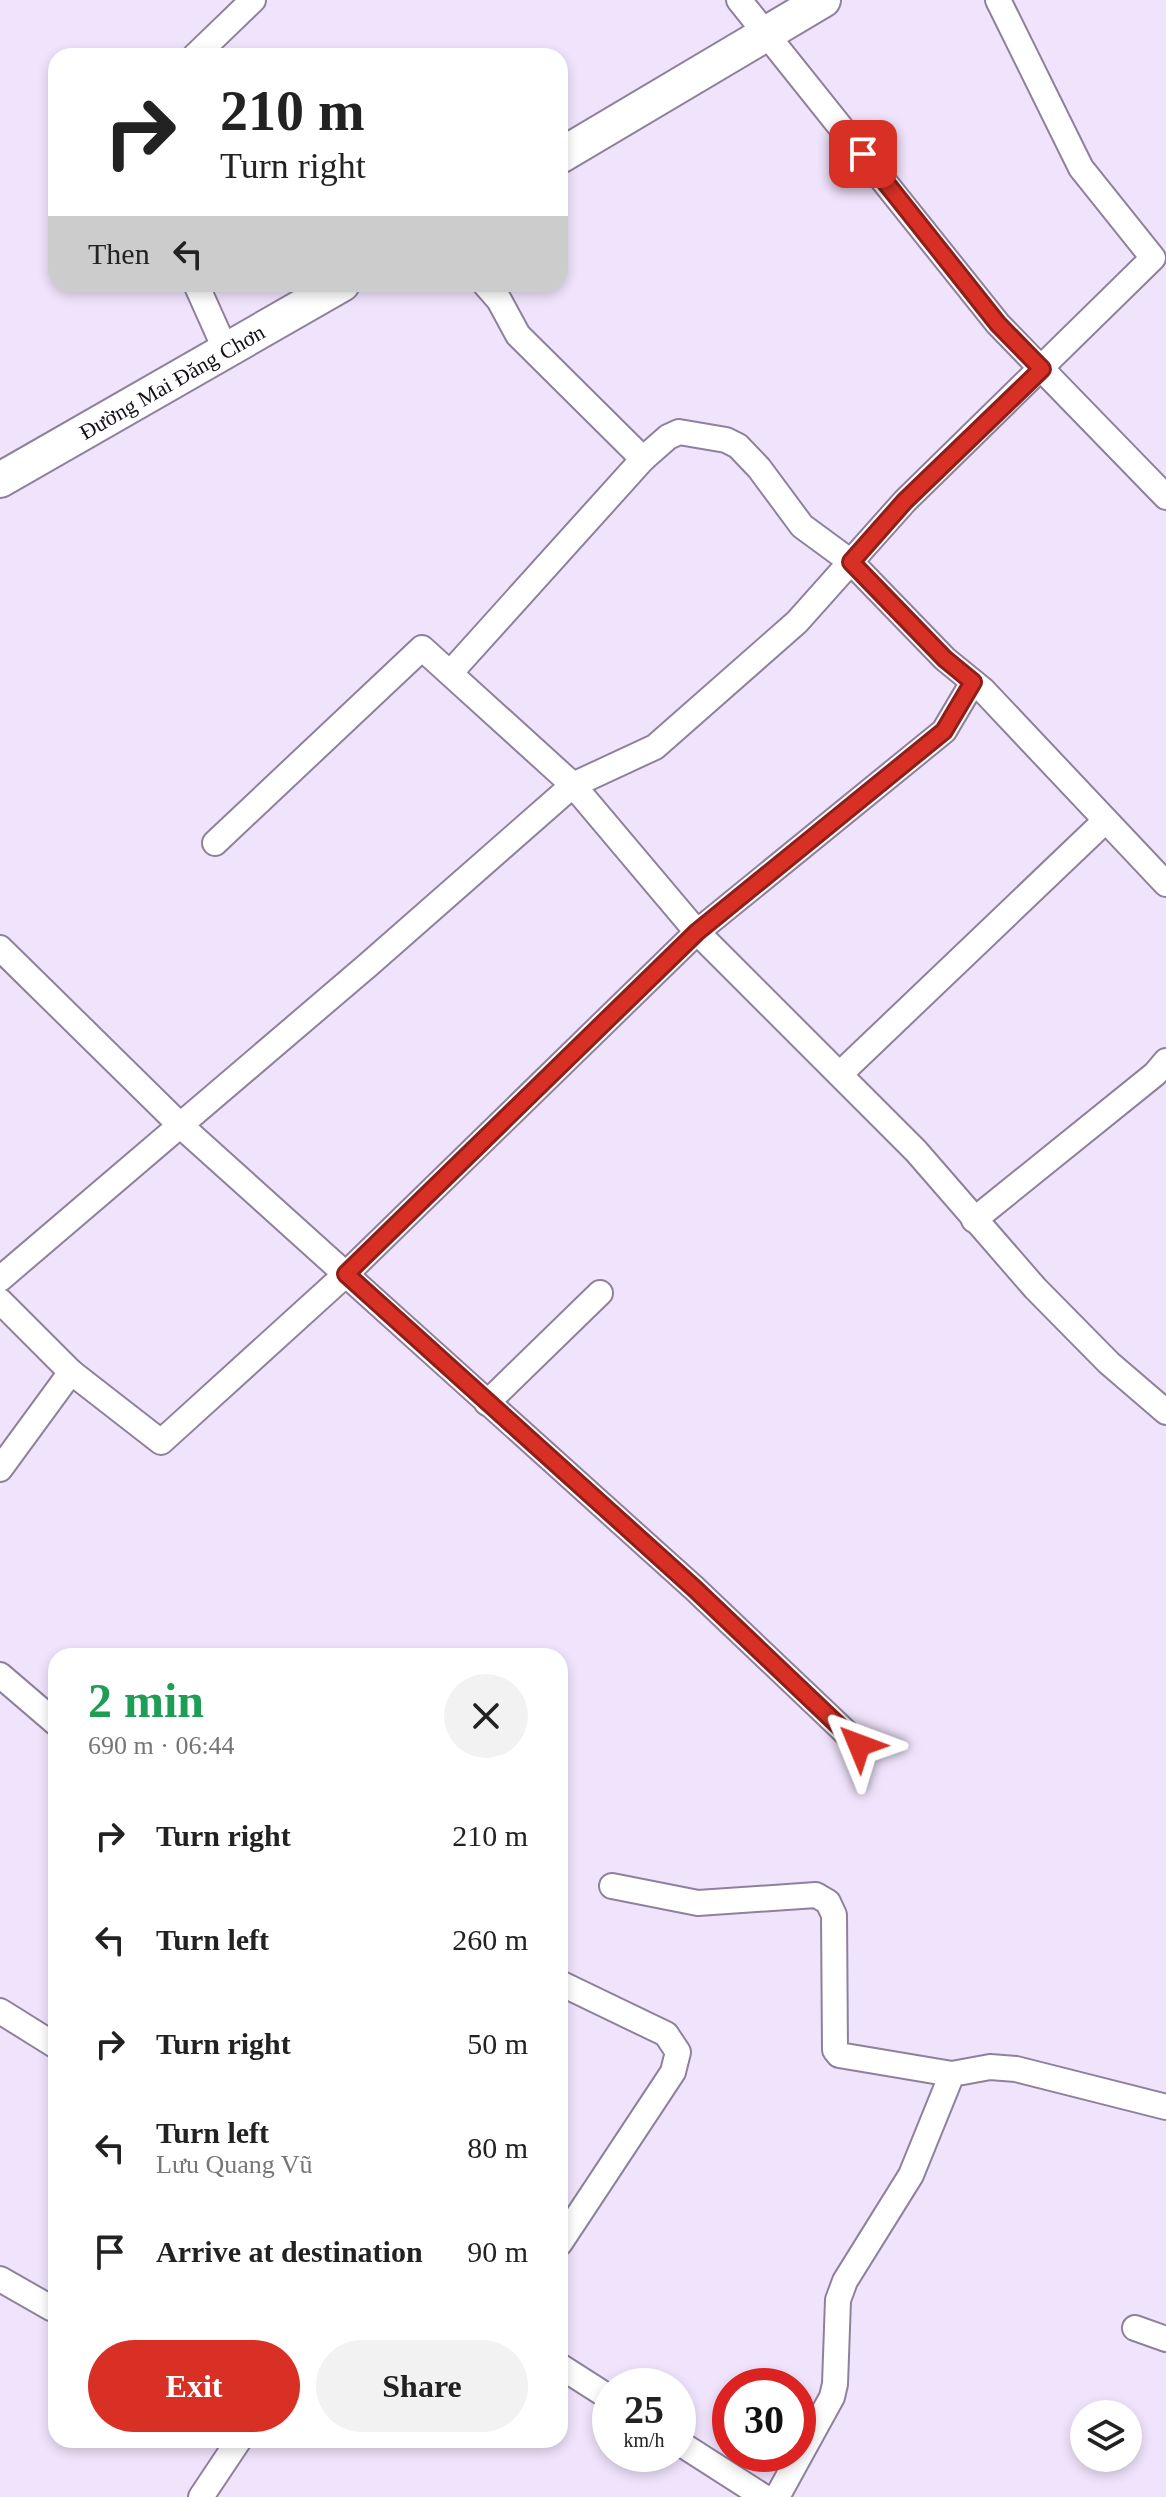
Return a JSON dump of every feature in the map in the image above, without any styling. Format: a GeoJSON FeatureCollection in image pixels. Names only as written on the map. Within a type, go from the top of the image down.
{"type":"FeatureCollection","features":[{"type":"Feature","properties":{"kind":"main road"},"geometry":{"type":"LineString","coordinates":[[568,151],[823,0]]}},
{"type":"Feature","properties":{"kind":"main road","name":"Đường Mai Đăng Chơn"},"geometry":{"type":"LineString","coordinates":[[0,480],[328,292]]}},
{"type":"Feature","properties":{"kind":"street"},"geometry":{"type":"LineString","coordinates":[[203,48],[253,0]]}},
{"type":"Feature","properties":{"kind":"street"},"geometry":{"type":"LineString","coordinates":[[739,0],[998,324],[1166,497]]}},
{"type":"Feature","properties":{"kind":"street"},"geometry":{"type":"LineString","coordinates":[[0,1279],[573,785],[655,747],[797,622],[905,501],[1153,258],[1081,168],[998,0]]}},
{"type":"Feature","properties":{"kind":"street"},"geometry":{"type":"LineString","coordinates":[[200,292],[226,351]]}},
{"type":"Feature","properties":{"kind":"street"},"geometry":{"type":"LineString","coordinates":[[492,292],[518,335],[643,459]]}},
{"type":"Feature","properties":{"kind":"street"},"geometry":{"type":"LineString","coordinates":[[451,672],[643,459],[668,437],[679,432],[726,440],[738,446],[759,468],[802,526],[851,562],[945,659],[973,682],[1166,884]]}},
{"type":"Feature","properties":{"kind":"street"},"geometry":{"type":"LineString","coordinates":[[215,843],[422,648],[573,785],[697,932],[916,1151],[1035,1288],[1109,1363],[1166,1412]]}},
{"type":"Feature","properties":{"kind":"street"},"geometry":{"type":"LineString","coordinates":[[0,1301],[71,1372],[161,1442],[346,1274],[697,932],[944,731],[973,682]]}},
{"type":"Feature","properties":{"kind":"street"},"geometry":{"type":"LineString","coordinates":[[840,1074],[1105,821]]}},
{"type":"Feature","properties":{"kind":"street"},"geometry":{"type":"LineString","coordinates":[[0,948],[180,1125],[694,1588],[859,1745]]}},
{"type":"Feature","properties":{"kind":"street"},"geometry":{"type":"LineString","coordinates":[[974,1220],[1155,1074],[1166,1061]]}},
{"type":"Feature","properties":{"kind":"street"},"geometry":{"type":"LineString","coordinates":[[487,1403],[600,1293]]}},
{"type":"Feature","properties":{"kind":"street"},"geometry":{"type":"LineString","coordinates":[[0,1469],[71,1372]]}},
{"type":"Feature","properties":{"kind":"street"},"geometry":{"type":"LineString","coordinates":[[0,1675],[48,1716]]}},
{"type":"Feature","properties":{"kind":"street"},"geometry":{"type":"LineString","coordinates":[[612,1886],[698,1903],[816,1895],[823,1898],[834,1915],[835,2050],[839,2055],[952,2074],[990,2067],[1016,2069],[1166,2107]]}},
{"type":"Feature","properties":{"kind":"street"},"geometry":{"type":"LineString","coordinates":[[568,1987],[666,2034],[678,2052],[673,2072],[568,2231]]}},
{"type":"Feature","properties":{"kind":"street"},"geometry":{"type":"LineString","coordinates":[[3,2019],[48,2042]]}},
{"type":"Feature","properties":{"kind":"street"},"geometry":{"type":"LineString","coordinates":[[777,2497],[832,2397],[838,2300],[845,2281],[911,2175],[952,2074]]}},
{"type":"Feature","properties":{"kind":"street"},"geometry":{"type":"LineString","coordinates":[[0,2279],[48,2306]]}},
{"type":"Feature","properties":{"kind":"street"},"geometry":{"type":"LineString","coordinates":[[1135,2328],[1166,2339]]}},
{"type":"Feature","properties":{"kind":"street"},"geometry":{"type":"LineString","coordinates":[[568,2371],[592,2386]]}},
{"type":"Feature","properties":{"kind":"street"},"geometry":{"type":"LineString","coordinates":[[201,2497],[234,2448]]}},
{"type":"Feature","properties":{"kind":"street"},"geometry":{"type":"LineString","coordinates":[[696,2454],[764,2497]]}},
{"type":"Feature","properties":{"kind":"route"},"geometry":{"type":"LineString","coordinates":[[859,1745],[694,1588],[346,1274],[697,932],[944,731],[973,682],[945,659],[851,562],[905,501],[1042,369],[998,324],[863,154]]}}]}
